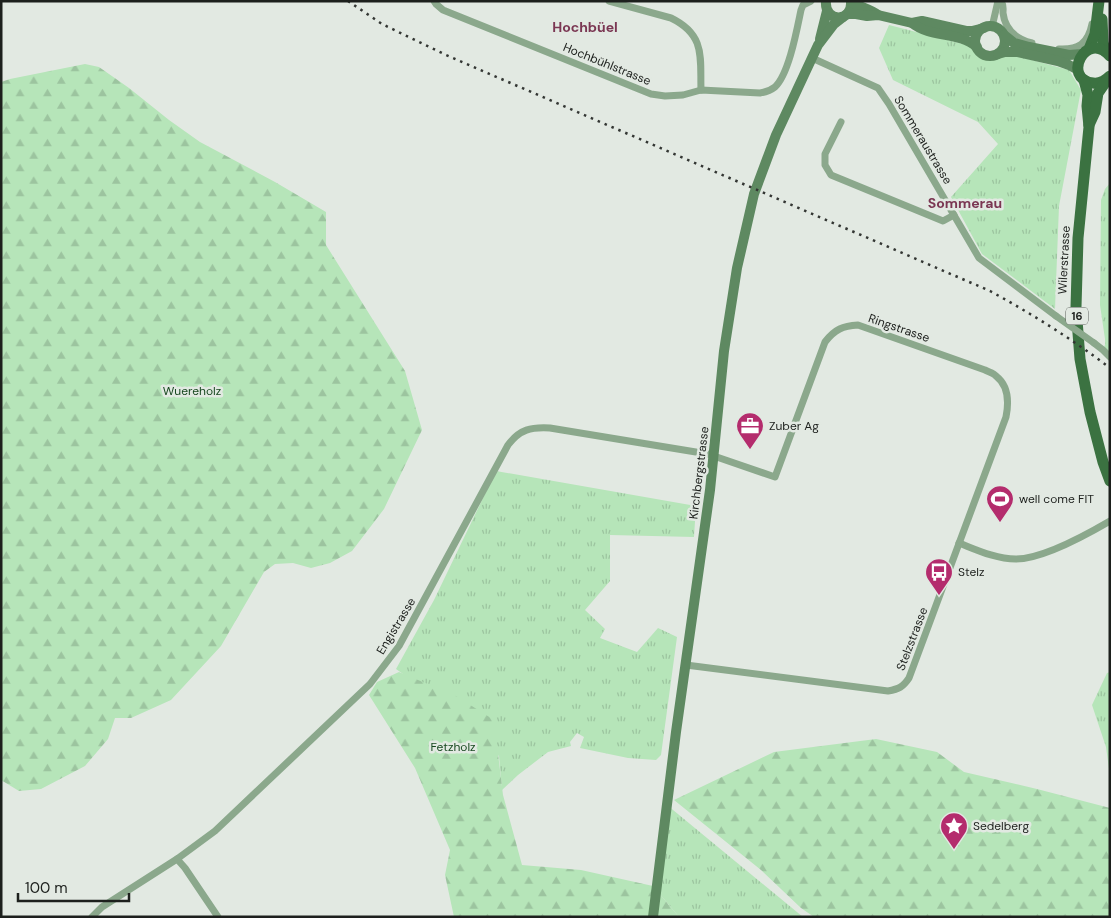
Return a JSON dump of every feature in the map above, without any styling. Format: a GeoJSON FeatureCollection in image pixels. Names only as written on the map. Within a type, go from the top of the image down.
{"type":"FeatureCollection","features":[{"type":"Feature","properties":{"kind":"main road"},"geometry":{"type":"LineString","coordinates":[[845,15],[851,8],[851,1],[870,9],[878,15]]}},
{"type":"Feature","properties":{"kind":"main road"},"geometry":{"type":"LineString","coordinates":[[826,4],[830,14],[836,17],[856,14],[878,15],[912,23],[922,21],[966,31],[988,27],[1001,31],[1014,43],[1029,48],[1063,55],[1086,52],[1095,48],[1107,54]]}},
{"type":"Feature","properties":{"kind":"main road","name":"Kirchbergstrasse"},"geometry":{"type":"LineString","coordinates":[[818,45],[826,4]]}},
{"type":"Feature","properties":{"kind":"main road"},"geometry":{"type":"LineString","coordinates":[[1099,6],[1095,34],[1086,52],[1079,59],[1078,70],[1084,80],[1090,83],[1102,83],[1108,78]]}},
{"type":"Feature","properties":{"kind":"main road"},"geometry":{"type":"LineString","coordinates":[[1099,6],[1103,20],[1103,42],[1107,54]]}},
{"type":"Feature","properties":{"kind":"main road","name":"Kirchbergstrasse"},"geometry":{"type":"LineString","coordinates":[[653,917],[714,455],[724,352],[742,241],[754,194],[787,110],[818,45],[834,24],[845,15]]}},
{"type":"Feature","properties":{"kind":"main road"},"geometry":{"type":"LineString","coordinates":[[912,23],[919,29],[970,41],[984,55],[1018,52],[1058,61],[1078,70]]}},
{"type":"Feature","properties":{"kind":"main road"},"geometry":{"type":"LineString","coordinates":[[977,48],[977,35],[988,27]]}},
{"type":"Feature","properties":{"kind":"main road"},"geometry":{"type":"LineString","coordinates":[[997,54],[1005,45],[1004,35]]}},
{"type":"Feature","properties":{"kind":"main road","name":"Wilerstrasse"},"geometry":{"type":"LineString","coordinates":[[1088,127],[1095,112],[1098,93],[1108,78]]}},
{"type":"Feature","properties":{"kind":"main road","name":"Wilerstrasse"},"geometry":{"type":"LineString","coordinates":[[1084,80],[1088,95],[1088,127],[1078,238],[1076,306],[1080,359],[1090,412],[1110,481]]}},
{"type":"Feature","properties":{"kind":"street","name":"Hochbühlstrasse"},"geometry":{"type":"LineString","coordinates":[[434,1],[443,10],[651,94],[665,96],[682,95],[701,90],[760,93],[774,88],[779,82],[789,58],[801,10],[800,3],[811,1]]}},
{"type":"Feature","properties":{"kind":"street"},"geometry":{"type":"LineString","coordinates":[[609,1],[672,18],[689,30],[700,50],[701,90]]}},
{"type":"Feature","properties":{"kind":"street"},"geometry":{"type":"LineString","coordinates":[[988,27],[999,1],[1003,4],[1004,20],[1008,29],[1018,37],[1026,42],[1055,49],[1072,49],[1078,47],[1088,37],[1099,6]]}},
{"type":"Feature","properties":{"kind":"street","name":"Sommeraustrasse"},"geometry":{"type":"LineString","coordinates":[[812,58],[878,88],[979,258],[1094,343],[1110,357]]}},
{"type":"Feature","properties":{"kind":"street"},"geometry":{"type":"LineString","coordinates":[[841,122],[825,154],[824,165],[831,175],[942,221],[954,216]]}},
{"type":"Feature","properties":{"kind":"street","name":"Ringstrasse"},"geometry":{"type":"LineString","coordinates":[[714,455],[775,477],[825,342],[831,334],[846,326],[858,325],[985,370],[996,375],[1007,392],[1008,404],[1006,417],[959,543]]}},
{"type":"Feature","properties":{"kind":"street","name":"Engistrasse"},"geometry":{"type":"LineString","coordinates":[[92,917],[102,907],[177,859],[214,831],[370,684],[399,646],[508,445],[524,430],[535,427],[550,428],[714,455]]}},
{"type":"Feature","properties":{"kind":"street"},"geometry":{"type":"LineString","coordinates":[[959,543],[1000,557],[1030,558],[1039,556],[1082,537],[1110,521]]}},
{"type":"Feature","properties":{"kind":"street","name":"Stelzstrasse"},"geometry":{"type":"LineString","coordinates":[[686,665],[888,691],[897,690],[904,686],[910,678],[959,543]]}},
{"type":"Feature","properties":{"kind":"street"},"geometry":{"type":"LineString","coordinates":[[177,859],[218,917]]}},
{"type":"Feature","properties":{"kind":"green space"},"geometry":{"type":"Polygon","coordinates":[[[889,25],[967,45],[986,59],[1013,55],[1069,70],[1081,90],[1059,206],[1055,309],[982,254],[951,197],[998,144],[978,122],[893,80],[879,48],[889,25]]]}},
{"type":"Feature","properties":{"kind":"green space","name":"Wuereholz"},"geometry":{"type":"Polygon","coordinates":[[[85,64],[99,67],[200,142],[326,212],[326,245],[405,371],[422,430],[384,509],[352,551],[330,563],[311,568],[293,563],[275,564],[264,572],[221,646],[171,700],[131,718],[115,718],[108,739],[85,766],[41,789],[19,791],[1,780],[1,82],[85,64]]]}},
{"type":"Feature","properties":{"kind":"green space"},"geometry":{"type":"Polygon","coordinates":[[[1110,183],[1110,357],[1103,350],[1105,339],[1100,305],[1101,200],[1105,189],[1110,183]]]}},
{"type":"Feature","properties":{"kind":"green space"},"geometry":{"type":"Polygon","coordinates":[[[496,471],[696,506],[694,537],[610,535],[610,581],[585,610],[605,629],[600,638],[637,652],[658,628],[677,637],[661,755],[656,760],[628,758],[580,748],[584,737],[577,733],[570,742],[571,746],[548,752],[502,790],[499,756],[396,669],[434,600],[496,471]]]}},
{"type":"Feature","properties":{"kind":"green space","name":"Fetzholz"},"geometry":{"type":"Polygon","coordinates":[[[399,672],[456,696],[494,720],[503,795],[522,865],[581,870],[653,886],[679,917],[454,917],[445,875],[450,850],[415,768],[369,695],[377,682],[399,672]]]}},
{"type":"Feature","properties":{"kind":"green space"},"geometry":{"type":"Polygon","coordinates":[[[1110,672],[1110,776],[1106,747],[1092,705],[1107,673],[1110,672]]]}},
{"type":"Feature","properties":{"kind":"green space"},"geometry":{"type":"Polygon","coordinates":[[[876,739],[937,752],[964,772],[1110,808],[1110,917],[814,917],[801,908],[761,870],[674,800],[774,752],[876,739]]]}},
{"type":"Feature","properties":{"kind":"green space"},"geometry":{"type":"Polygon","coordinates":[[[667,805],[803,917],[679,917],[653,886],[667,805]]]}},
{"type":"Feature","properties":{"kind":"railway"},"geometry":{"type":"LineString","coordinates":[[348,1],[382,24],[446,55],[990,291],[1052,327],[1110,368]]}},
{"type":"Feature","properties":{"kind":"place","name":"Zuber Ag"},"geometry":{"type":"Point","coordinates":[750,450]}},
{"type":"Feature","properties":{"kind":"place","name":"well come FIT"},"geometry":{"type":"Point","coordinates":[1000,523]}},
{"type":"Feature","properties":{"kind":"place","name":"Stelz"},"geometry":{"type":"Point","coordinates":[939,596]}},
{"type":"Feature","properties":{"kind":"place","name":"Sedelberg"},"geometry":{"type":"Point","coordinates":[954,850]}},
{"type":"Feature","properties":{"kind":"district","name":"Hochbüel"},"geometry":{"type":"Point","coordinates":[585,27]}},
{"type":"Feature","properties":{"kind":"district","name":"Sommerau"},"geometry":{"type":"Point","coordinates":[965,203]}}]}
